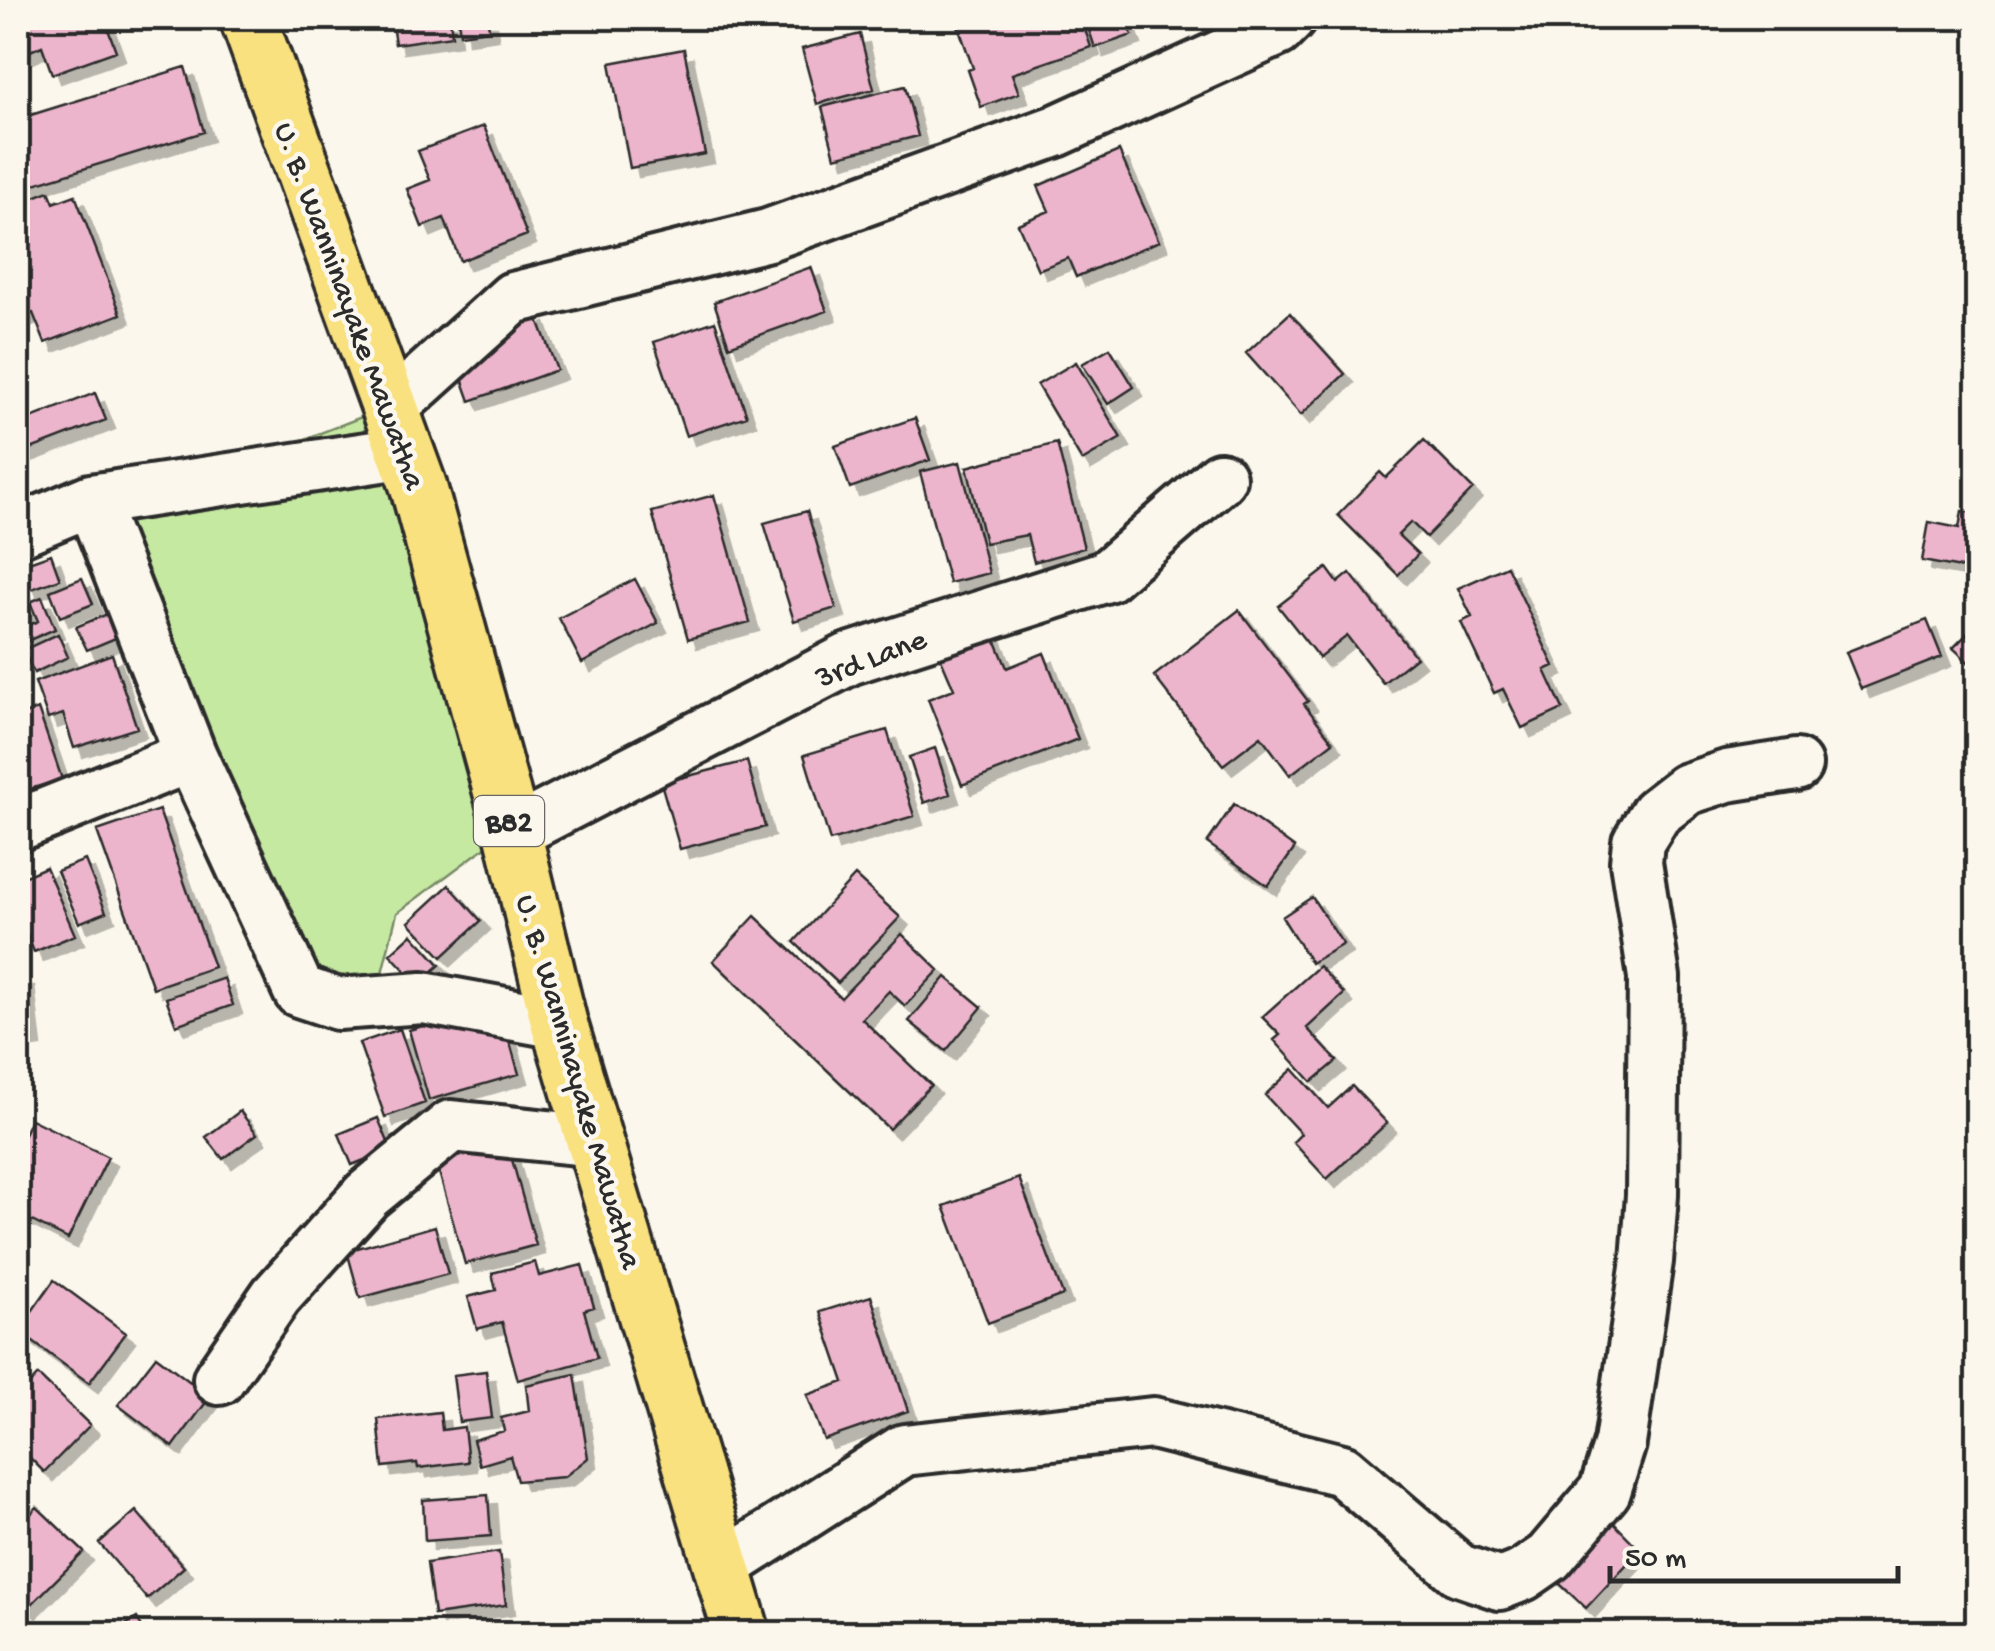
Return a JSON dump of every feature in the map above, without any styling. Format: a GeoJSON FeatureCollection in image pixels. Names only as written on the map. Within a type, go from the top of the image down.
{"type":"FeatureCollection","features":[{"type":"Feature","properties":{"kind":"main road","name":"U. B. Wanninayake Mawatha"},"geometry":{"type":"LineString","coordinates":[[248,18],[398,430],[512,832],[558,1024],[742,1634]]}},
{"type":"Feature","properties":{"kind":"street"},"geometry":{"type":"LineString","coordinates":[[18,531],[92,500],[398,430],[513,298],[768,235],[1056,131],[1278,30],[1290,18]]}},
{"type":"Feature","properties":{"kind":"street","name":"3rd Lane"},"geometry":{"type":"LineString","coordinates":[[512,832],[848,658],[1107,576],[1220,478]]}},
{"type":"Feature","properties":{"kind":"street"},"geometry":{"type":"LineString","coordinates":[[92,500],[192,756],[299,992],[338,1004],[423,998],[558,1024]]}},
{"type":"Feature","properties":{"kind":"street"},"geometry":{"type":"LineString","coordinates":[[18,825],[192,756]]}},
{"type":"Feature","properties":{"kind":"street"},"geometry":{"type":"LineString","coordinates":[[723,1566],[904,1450],[1152,1423],[1342,1470],[1459,1570],[1500,1584],[1549,1557],[1605,1491],[1620,1443],[1647,1261],[1652,1195],[1654,977],[1636,862],[1638,842],[1656,813],[1686,789],[1728,776],[1796,765]]}},
{"type":"Feature","properties":{"kind":"street"},"geometry":{"type":"LineString","coordinates":[[219,1379],[276,1296],[367,1194],[451,1126],[596,1141]]}},
{"type":"Feature","properties":{"kind":"green space"},"geometry":{"type":"Polygon","coordinates":[[[377,411],[499,837],[397,913],[382,973],[351,989],[301,970],[159,626],[122,510],[377,411]]]}},
{"type":"Feature","properties":{"kind":"building"},"geometry":{"type":"Polygon","coordinates":[[[18,18],[104,18],[116,51],[52,74],[42,46],[18,56],[18,18]]]}},
{"type":"Feature","properties":{"kind":"building"},"geometry":{"type":"Polygon","coordinates":[[[391,18],[450,18],[452,36],[395,44],[391,18]]]}},
{"type":"Feature","properties":{"kind":"building"},"geometry":{"type":"Polygon","coordinates":[[[458,18],[488,18],[489,30],[460,34],[458,18]]]}},
{"type":"Feature","properties":{"kind":"building"},"geometry":{"type":"Polygon","coordinates":[[[1081,18],[1091,47],[1012,74],[1019,93],[981,107],[968,70],[973,68],[956,20],[1081,18]]]}},
{"type":"Feature","properties":{"kind":"building"},"geometry":{"type":"Polygon","coordinates":[[[1085,18],[1126,18],[1132,35],[1095,48],[1085,18]]]}},
{"type":"Feature","properties":{"kind":"building"},"geometry":{"type":"Polygon","coordinates":[[[860,34],[874,89],[817,104],[802,49],[860,34]]]}},
{"type":"Feature","properties":{"kind":"building"},"geometry":{"type":"Polygon","coordinates":[[[684,49],[705,154],[630,168],[610,63],[684,49]]]}},
{"type":"Feature","properties":{"kind":"building"},"geometry":{"type":"Polygon","coordinates":[[[185,67],[204,132],[28,186],[18,152],[18,119],[185,67]]]}},
{"type":"Feature","properties":{"kind":"building"},"geometry":{"type":"Polygon","coordinates":[[[905,86],[918,136],[835,157],[822,107],[905,86]]]}},
{"type":"Feature","properties":{"kind":"building"},"geometry":{"type":"Polygon","coordinates":[[[484,126],[527,235],[460,261],[444,218],[422,227],[407,189],[430,180],[418,151],[484,126]]]}},
{"type":"Feature","properties":{"kind":"building"},"geometry":{"type":"Polygon","coordinates":[[[1119,151],[1159,241],[1076,277],[1068,258],[1038,270],[1018,224],[1049,211],[1038,186],[1119,151]]]}},
{"type":"Feature","properties":{"kind":"building"},"geometry":{"type":"Polygon","coordinates":[[[49,191],[54,203],[75,195],[121,314],[45,343],[33,313],[18,319],[18,285],[24,282],[18,265],[18,203],[49,191]]]}},
{"type":"Feature","properties":{"kind":"building"},"geometry":{"type":"Polygon","coordinates":[[[811,267],[827,311],[729,346],[714,302],[811,267]]]}},
{"type":"Feature","properties":{"kind":"building"},"geometry":{"type":"Polygon","coordinates":[[[1290,313],[1345,374],[1301,415],[1246,353],[1290,313]]]}},
{"type":"Feature","properties":{"kind":"building"},"geometry":{"type":"Polygon","coordinates":[[[536,314],[557,370],[470,401],[450,345],[536,314]]]}},
{"type":"Feature","properties":{"kind":"building"},"geometry":{"type":"Polygon","coordinates":[[[715,321],[747,416],[686,436],[654,342],[715,321]]]}},
{"type":"Feature","properties":{"kind":"building"},"geometry":{"type":"Polygon","coordinates":[[[1110,348],[1134,387],[1108,404],[1082,364],[1110,348]]]}},
{"type":"Feature","properties":{"kind":"building"},"geometry":{"type":"Polygon","coordinates":[[[1076,362],[1121,438],[1082,461],[1037,385],[1076,362]]]}},
{"type":"Feature","properties":{"kind":"building"},"geometry":{"type":"Polygon","coordinates":[[[95,393],[106,420],[18,454],[18,423],[95,393]]]}},
{"type":"Feature","properties":{"kind":"building"},"geometry":{"type":"Polygon","coordinates":[[[915,418],[930,460],[850,488],[835,446],[915,418]]]}},
{"type":"Feature","properties":{"kind":"building"},"geometry":{"type":"Polygon","coordinates":[[[1424,440],[1473,489],[1426,537],[1411,522],[1398,535],[1418,554],[1398,575],[1338,515],[1380,472],[1386,478],[1424,440]]]}},
{"type":"Feature","properties":{"kind":"building"},"geometry":{"type":"Polygon","coordinates":[[[1057,443],[1084,548],[1034,562],[1027,535],[985,543],[967,467],[1057,443]]]}},
{"type":"Feature","properties":{"kind":"building"},"geometry":{"type":"Polygon","coordinates":[[[960,462],[989,573],[949,583],[920,472],[960,462]]]}},
{"type":"Feature","properties":{"kind":"building"},"geometry":{"type":"Polygon","coordinates":[[[714,495],[750,622],[688,639],[652,512],[714,495]]]}},
{"type":"Feature","properties":{"kind":"building"},"geometry":{"type":"Polygon","coordinates":[[[807,511],[836,608],[794,621],[764,523],[807,511]]]}},
{"type":"Feature","properties":{"kind":"building"},"geometry":{"type":"Polygon","coordinates":[[[1962,511],[1978,514],[1978,571],[1922,561],[1929,522],[1959,528],[1962,511]]]}},
{"type":"Feature","properties":{"kind":"building"},"geometry":{"type":"Polygon","coordinates":[[[51,554],[60,579],[29,590],[20,565],[51,554]]]}},
{"type":"Feature","properties":{"kind":"building"},"geometry":{"type":"Polygon","coordinates":[[[1507,566],[1554,666],[1545,670],[1563,709],[1522,728],[1503,689],[1494,693],[1461,622],[1472,617],[1458,588],[1507,566]]]}},
{"type":"Feature","properties":{"kind":"building"},"geometry":{"type":"Polygon","coordinates":[[[1327,568],[1338,583],[1350,573],[1416,657],[1383,683],[1347,636],[1319,658],[1278,606],[1327,568]]]}},
{"type":"Feature","properties":{"kind":"building"},"geometry":{"type":"Polygon","coordinates":[[[82,578],[93,604],[60,617],[50,591],[82,578]]]}},
{"type":"Feature","properties":{"kind":"building"},"geometry":{"type":"Polygon","coordinates":[[[635,579],[658,623],[582,663],[559,618],[635,579]]]}},
{"type":"Feature","properties":{"kind":"building"},"geometry":{"type":"Polygon","coordinates":[[[21,585],[30,614],[18,618],[18,586],[21,585]]]}},
{"type":"Feature","properties":{"kind":"building"},"geometry":{"type":"Polygon","coordinates":[[[42,597],[55,629],[27,641],[22,628],[38,621],[30,602],[42,597]]]}},
{"type":"Feature","properties":{"kind":"building"},"geometry":{"type":"Polygon","coordinates":[[[1239,610],[1308,701],[1304,704],[1333,742],[1290,775],[1261,736],[1223,765],[1154,676],[1239,610]]]}},
{"type":"Feature","properties":{"kind":"building"},"geometry":{"type":"Polygon","coordinates":[[[107,614],[118,637],[87,650],[76,627],[107,614]]]}},
{"type":"Feature","properties":{"kind":"building"},"geometry":{"type":"Polygon","coordinates":[[[1927,620],[1942,657],[1861,689],[1846,652],[1927,620]]]}},
{"type":"Feature","properties":{"kind":"building"},"geometry":{"type":"Polygon","coordinates":[[[1971,630],[1978,636],[1978,671],[1953,648],[1971,630]]]}},
{"type":"Feature","properties":{"kind":"building"},"geometry":{"type":"Polygon","coordinates":[[[992,632],[1007,668],[1044,653],[1078,739],[962,785],[928,699],[954,689],[939,654],[992,632]]]}},
{"type":"Feature","properties":{"kind":"building"},"geometry":{"type":"Polygon","coordinates":[[[58,634],[68,657],[34,673],[23,650],[58,634]]]}},
{"type":"Feature","properties":{"kind":"building"},"geometry":{"type":"Polygon","coordinates":[[[112,654],[137,728],[74,748],[63,714],[48,719],[35,682],[112,654]]]}},
{"type":"Feature","properties":{"kind":"building"},"geometry":{"type":"Polygon","coordinates":[[[38,709],[62,779],[24,791],[18,772],[18,716],[38,709]]]}},
{"type":"Feature","properties":{"kind":"building"},"geometry":{"type":"Polygon","coordinates":[[[887,730],[914,816],[830,841],[804,755],[887,730]]]}},
{"type":"Feature","properties":{"kind":"building"},"geometry":{"type":"Polygon","coordinates":[[[935,748],[950,794],[924,803],[909,757],[935,748]]]}},
{"type":"Feature","properties":{"kind":"building"},"geometry":{"type":"Polygon","coordinates":[[[747,761],[765,827],[680,849],[661,783],[747,761]]]}},
{"type":"Feature","properties":{"kind":"building"},"geometry":{"type":"Polygon","coordinates":[[[1234,804],[1295,848],[1268,886],[1207,843],[1234,804]]]}},
{"type":"Feature","properties":{"kind":"building"},"geometry":{"type":"Polygon","coordinates":[[[159,810],[214,967],[153,988],[97,831],[159,810]]]}},
{"type":"Feature","properties":{"kind":"building"},"geometry":{"type":"Polygon","coordinates":[[[85,860],[106,912],[79,923],[57,871],[85,860]]]}},
{"type":"Feature","properties":{"kind":"building"},"geometry":{"type":"Polygon","coordinates":[[[46,867],[75,935],[34,952],[18,912],[18,879],[46,867]]]}},
{"type":"Feature","properties":{"kind":"building"},"geometry":{"type":"Polygon","coordinates":[[[855,876],[900,917],[838,983],[794,942],[855,876]]]}},
{"type":"Feature","properties":{"kind":"building"},"geometry":{"type":"Polygon","coordinates":[[[449,885],[481,921],[442,957],[409,922],[449,885]]]}},
{"type":"Feature","properties":{"kind":"building"},"geometry":{"type":"Polygon","coordinates":[[[1312,897],[1343,944],[1311,963],[1282,917],[1312,897]]]}},
{"type":"Feature","properties":{"kind":"building"},"geometry":{"type":"Polygon","coordinates":[[[755,916],[841,998],[902,934],[939,970],[905,1006],[889,991],[862,1019],[931,1085],[889,1129],[713,961],[755,916]]]}},
{"type":"Feature","properties":{"kind":"building"},"geometry":{"type":"Polygon","coordinates":[[[412,934],[440,965],[418,984],[390,954],[412,934]]]}},
{"type":"Feature","properties":{"kind":"building"},"geometry":{"type":"Polygon","coordinates":[[[1319,966],[1344,994],[1307,1028],[1337,1061],[1312,1082],[1274,1040],[1280,1035],[1262,1017],[1319,966]]]}},
{"type":"Feature","properties":{"kind":"building"},"geometry":{"type":"Polygon","coordinates":[[[18,977],[25,977],[32,1037],[18,1039],[18,977]]]}},
{"type":"Feature","properties":{"kind":"building"},"geometry":{"type":"Polygon","coordinates":[[[946,977],[982,1007],[946,1051],[909,1021],[946,977]]]}},
{"type":"Feature","properties":{"kind":"building"},"geometry":{"type":"Polygon","coordinates":[[[224,978],[233,1005],[176,1025],[166,998],[224,978]]]}},
{"type":"Feature","properties":{"kind":"building"},"geometry":{"type":"Polygon","coordinates":[[[499,1004],[519,1074],[429,1100],[409,1030],[499,1004]]]}},
{"type":"Feature","properties":{"kind":"building"},"geometry":{"type":"Polygon","coordinates":[[[400,1029],[425,1103],[385,1117],[359,1043],[400,1029]]]}},
{"type":"Feature","properties":{"kind":"building"},"geometry":{"type":"Polygon","coordinates":[[[1293,1069],[1328,1108],[1352,1086],[1387,1123],[1327,1179],[1293,1142],[1301,1134],[1265,1095],[1293,1069]]]}},
{"type":"Feature","properties":{"kind":"building"},"geometry":{"type":"Polygon","coordinates":[[[240,1111],[257,1134],[223,1159],[206,1137],[240,1111]]]}},
{"type":"Feature","properties":{"kind":"building"},"geometry":{"type":"Polygon","coordinates":[[[378,1118],[391,1149],[352,1165],[339,1134],[378,1118]]]}},
{"type":"Feature","properties":{"kind":"building"},"geometry":{"type":"Polygon","coordinates":[[[31,1119],[108,1157],[68,1239],[18,1214],[18,1147],[31,1119]]]}},
{"type":"Feature","properties":{"kind":"building"},"geometry":{"type":"Polygon","coordinates":[[[504,1131],[536,1245],[465,1264],[433,1151],[504,1131]]]}},
{"type":"Feature","properties":{"kind":"building"},"geometry":{"type":"Polygon","coordinates":[[[1019,1178],[1063,1295],[988,1323],[944,1206],[1019,1178]]]}},
{"type":"Feature","properties":{"kind":"building"},"geometry":{"type":"Polygon","coordinates":[[[435,1226],[448,1274],[360,1298],[347,1251],[435,1226]]]}},
{"type":"Feature","properties":{"kind":"building"},"geometry":{"type":"Polygon","coordinates":[[[535,1262],[539,1276],[582,1265],[594,1307],[584,1310],[597,1358],[518,1380],[502,1322],[477,1329],[468,1297],[496,1290],[492,1273],[535,1262]]]}},
{"type":"Feature","properties":{"kind":"building"},"geometry":{"type":"Polygon","coordinates":[[[54,1280],[126,1333],[89,1383],[18,1331],[54,1280]]]}},
{"type":"Feature","properties":{"kind":"building"},"geometry":{"type":"Polygon","coordinates":[[[871,1296],[908,1411],[824,1440],[807,1395],[844,1382],[820,1312],[871,1296]]]}},
{"type":"Feature","properties":{"kind":"building"},"geometry":{"type":"Polygon","coordinates":[[[156,1356],[210,1397],[173,1447],[118,1405],[156,1356]]]}},
{"type":"Feature","properties":{"kind":"building"},"geometry":{"type":"Polygon","coordinates":[[[486,1371],[492,1418],[459,1422],[453,1375],[486,1371]]]}},
{"type":"Feature","properties":{"kind":"building"},"geometry":{"type":"Polygon","coordinates":[[[575,1374],[588,1458],[564,1477],[517,1481],[510,1456],[480,1465],[473,1440],[504,1431],[501,1418],[529,1411],[526,1385],[575,1374]]]}},
{"type":"Feature","properties":{"kind":"building"},"geometry":{"type":"Polygon","coordinates":[[[38,1375],[90,1425],[44,1472],[18,1446],[18,1397],[38,1375]]]}},
{"type":"Feature","properties":{"kind":"building"},"geometry":{"type":"Polygon","coordinates":[[[440,1412],[442,1430],[464,1427],[468,1462],[418,1468],[417,1463],[383,1467],[378,1419],[440,1412]]]}},
{"type":"Feature","properties":{"kind":"building"},"geometry":{"type":"Polygon","coordinates":[[[488,1495],[491,1536],[425,1541],[423,1500],[488,1495]]]}},
{"type":"Feature","properties":{"kind":"building"},"geometry":{"type":"Polygon","coordinates":[[[37,1507],[84,1552],[27,1609],[18,1600],[18,1528],[37,1507]]]}},
{"type":"Feature","properties":{"kind":"building"},"geometry":{"type":"Polygon","coordinates":[[[136,1511],[184,1567],[147,1599],[99,1543],[136,1511]]]}},
{"type":"Feature","properties":{"kind":"building"},"geometry":{"type":"Polygon","coordinates":[[[1606,1515],[1640,1550],[1586,1608],[1550,1575],[1606,1515]]]}},
{"type":"Feature","properties":{"kind":"building"},"geometry":{"type":"Polygon","coordinates":[[[499,1552],[506,1605],[434,1615],[427,1563],[499,1552]]]}},
{"type":"Feature","properties":{"kind":"building"},"geometry":{"type":"Polygon","coordinates":[[[137,1618],[146,1634],[110,1634],[137,1618]]]}}]}
